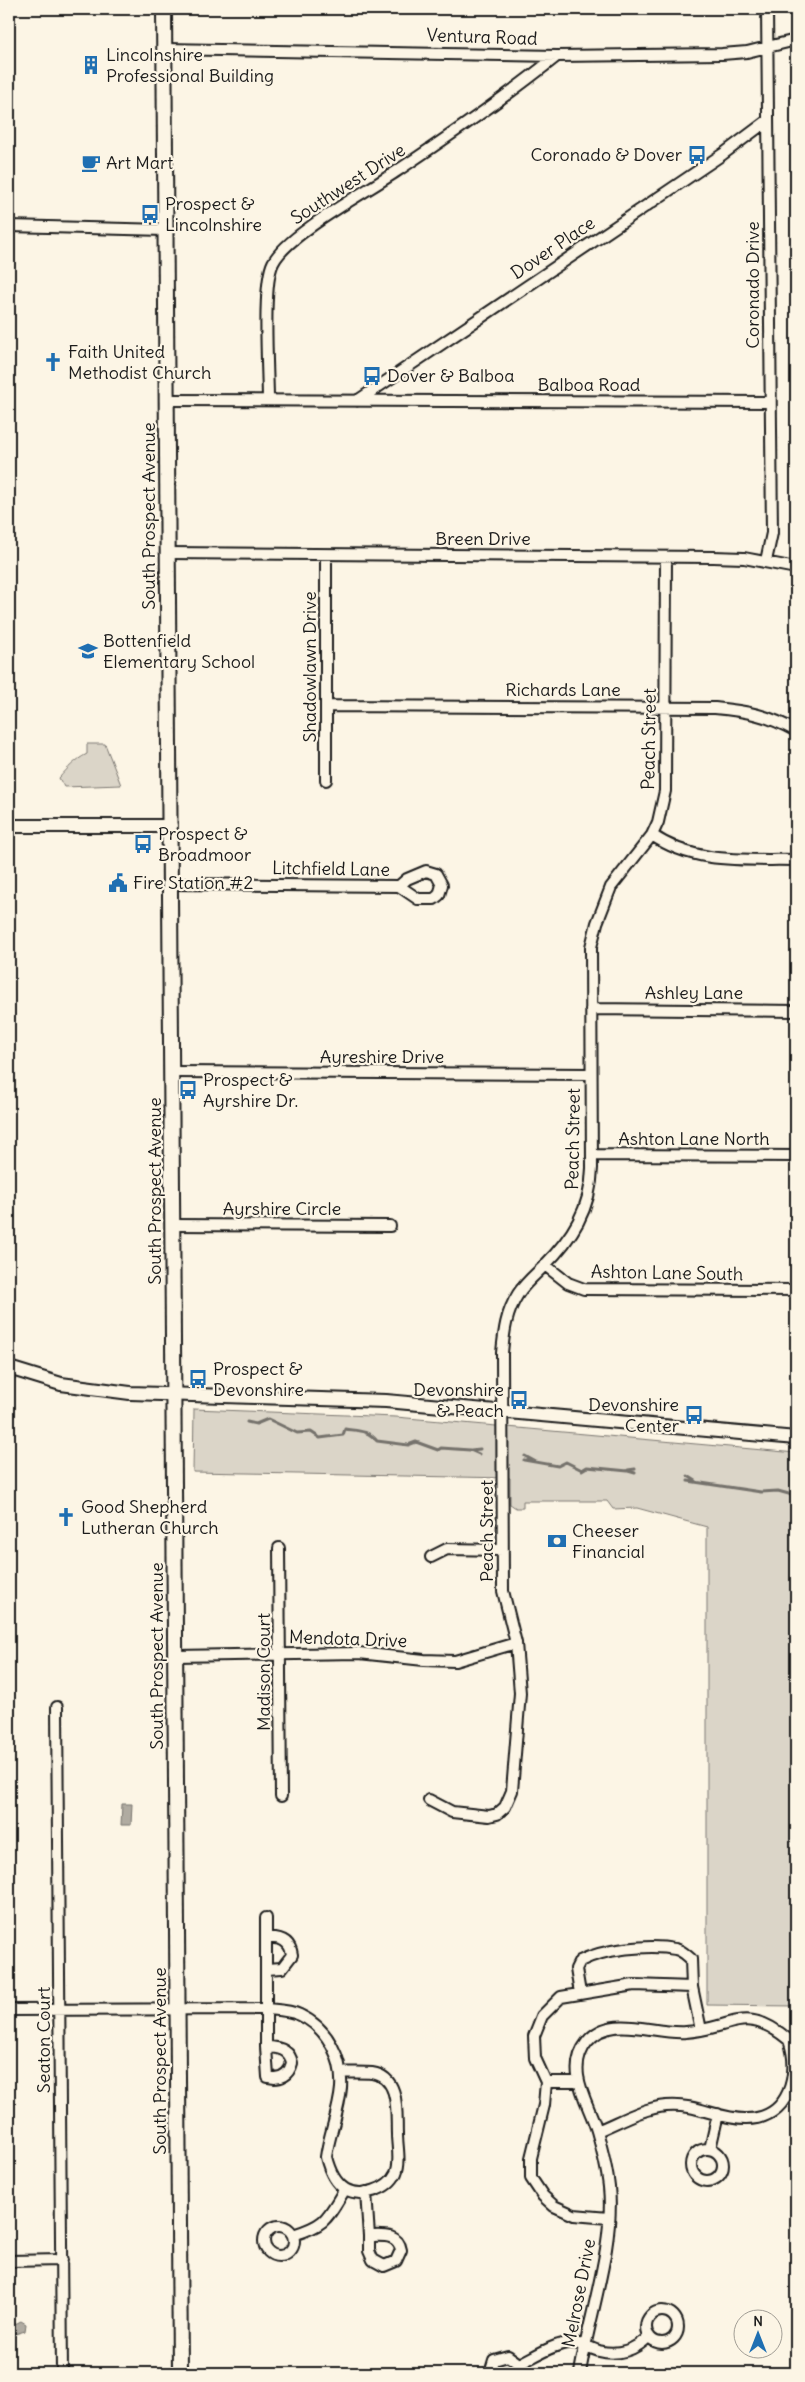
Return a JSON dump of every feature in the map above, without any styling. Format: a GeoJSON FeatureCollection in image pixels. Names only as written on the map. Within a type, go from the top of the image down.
{"type":"FeatureCollection","features":[{"type":"Feature","properties":{"kind":"main road","name":"South Prospect Avenue"},"geometry":{"type":"LineString","coordinates":[[164,9],[172,884],[180,2373]]}},
{"type":"Feature","properties":{"kind":"street","name":"Coronado Drive"},"geometry":{"type":"LineString","coordinates":[[766,561],[772,533],[767,9]]}},
{"type":"Feature","properties":{"kind":"street","name":"Ventura Road"},"geometry":{"type":"LineString","coordinates":[[164,49],[557,56],[722,54],[747,52],[796,40]]}},
{"type":"Feature","properties":{"kind":"street","name":"Southwest Drive"},"geometry":{"type":"LineString","coordinates":[[268,400],[268,275],[279,252],[303,233],[493,106],[557,56]]}},
{"type":"Feature","properties":{"kind":"street","name":"Dover Place"},"geometry":{"type":"LineString","coordinates":[[357,401],[723,154],[767,121]]}},
{"type":"Feature","properties":{"kind":"street"},"geometry":{"type":"LineString","coordinates":[[9,226],[165,230]]}},
{"type":"Feature","properties":{"kind":"street","name":"Balboa Road"},"geometry":{"type":"LineString","coordinates":[[167,400],[770,402]]}},
{"type":"Feature","properties":{"kind":"street","name":"Breen Drive"},"geometry":{"type":"LineString","coordinates":[[168,553],[728,557],[766,561],[796,568]]}},
{"type":"Feature","properties":{"kind":"street","name":"Shadowlawn Drive"},"geometry":{"type":"LineString","coordinates":[[326,555],[326,780]]}},
{"type":"Feature","properties":{"kind":"street","name":"Peach Street"},"geometry":{"type":"LineString","coordinates":[[429,1800],[452,1812],[489,1816],[501,1811],[509,1800],[512,1791],[520,1693],[516,1643],[503,1591],[502,1353],[504,1327],[509,1310],[519,1292],[572,1234],[585,1210],[592,1183],[591,947],[596,923],[611,887],[652,835],[658,822],[665,791],[666,557]]}},
{"type":"Feature","properties":{"kind":"street","name":"Richards Lane"},"geometry":{"type":"LineString","coordinates":[[326,706],[666,707],[749,711],[779,721],[796,731]]}},
{"type":"Feature","properties":{"kind":"street"},"geometry":{"type":"LineString","coordinates":[[9,826],[171,826]]}},
{"type":"Feature","properties":{"kind":"street"},"geometry":{"type":"LineString","coordinates":[[652,835],[666,846],[704,857],[796,860]]}},
{"type":"Feature","properties":{"kind":"street","name":"Litchfield Lane"},"geometry":{"type":"LineString","coordinates":[[172,884],[399,886]]}},
{"type":"Feature","properties":{"kind":"street","name":"Ashley Lane"},"geometry":{"type":"LineString","coordinates":[[591,1009],[796,1010]]}},
{"type":"Feature","properties":{"kind":"street","name":"Ayreshire Drive"},"geometry":{"type":"LineString","coordinates":[[173,1072],[591,1074]]}},
{"type":"Feature","properties":{"kind":"street","name":"Ashton Lane North"},"geometry":{"type":"LineString","coordinates":[[592,1155],[796,1156]]}},
{"type":"Feature","properties":{"kind":"street","name":"Ayrshire Circle"},"geometry":{"type":"LineString","coordinates":[[174,1225],[390,1226]]}},
{"type":"Feature","properties":{"kind":"street","name":"Ashton Lane South"},"geometry":{"type":"LineString","coordinates":[[545,1265],[568,1283],[584,1289],[796,1290]]}},
{"type":"Feature","properties":{"kind":"street"},"geometry":{"type":"LineString","coordinates":[[9,1368],[61,1384],[130,1393],[348,1399],[502,1410],[796,1438]]}},
{"type":"Feature","properties":{"kind":"street","name":"Madison Court"},"geometry":{"type":"LineString","coordinates":[[279,1548],[280,1796]]}},
{"type":"Feature","properties":{"kind":"street"},"geometry":{"type":"LineString","coordinates":[[431,1557],[447,1549],[503,1550]]}},
{"type":"Feature","properties":{"kind":"street","name":"Mendota Drive"},"geometry":{"type":"LineString","coordinates":[[176,1656],[359,1653],[446,1661],[471,1657],[516,1643]]}},
{"type":"Feature","properties":{"kind":"street","name":"Seaton Court"},"geometry":{"type":"LineString","coordinates":[[57,1707],[62,2373]]}},
{"type":"Feature","properties":{"kind":"street"},"geometry":{"type":"LineString","coordinates":[[266,1918],[266,2047]]}},
{"type":"Feature","properties":{"kind":"street"},"geometry":{"type":"LineString","coordinates":[[266,1938],[282,1939],[287,1942],[292,1955],[287,1964],[282,1968],[266,1969]]}},
{"type":"Feature","properties":{"kind":"street"},"geometry":{"type":"LineString","coordinates":[[580,1993],[576,1969],[580,1961],[589,1956],[632,1948],[676,1949],[691,1959],[692,1987],[701,2030]]}},
{"type":"Feature","properties":{"kind":"street"},"geometry":{"type":"LineString","coordinates":[[597,2131],[664,2106],[686,2106],[745,2120],[757,2118],[793,2097],[792,2039],[756,2020],[742,2019],[701,2030],[667,2033],[624,2025],[609,2027],[587,2042],[582,2051],[577,2082],[546,2082],[535,2058],[534,2036],[542,2016],[561,1997],[634,1985],[692,1987]]}},
{"type":"Feature","properties":{"kind":"street"},"geometry":{"type":"LineString","coordinates":[[9,2010],[266,2009],[299,2014],[316,2026],[332,2045],[341,2072],[340,2096],[326,2157],[335,2179],[345,2189],[356,2193],[366,2192],[384,2186],[395,2174],[398,2158],[396,2100],[390,2086],[377,2074],[341,2072]]}},
{"type":"Feature","properties":{"kind":"street","name":"Melrose Drive"},"geometry":{"type":"LineString","coordinates":[[546,2082],[544,2105],[531,2158],[531,2178],[543,2196],[554,2206],[574,2215],[608,2218]]}},
{"type":"Feature","properties":{"kind":"street","name":"Melrose Drive"},"geometry":{"type":"LineString","coordinates":[[577,2082],[597,2131],[609,2188],[608,2218],[601,2270],[580,2373]]}},
{"type":"Feature","properties":{"kind":"street"},"geometry":{"type":"LineString","coordinates":[[710,2149],[718,2114]]}},
{"type":"Feature","properties":{"kind":"street"},"geometry":{"type":"LineString","coordinates":[[293,2235],[316,2228],[325,2220],[345,2189]]}},
{"type":"Feature","properties":{"kind":"street"},"geometry":{"type":"LineString","coordinates":[[366,2192],[369,2236]]}},
{"type":"Feature","properties":{"kind":"street"},"geometry":{"type":"LineString","coordinates":[[9,2261],[62,2260]]}},
{"type":"Feature","properties":{"kind":"street"},"geometry":{"type":"LineString","coordinates":[[490,2373],[494,2360],[500,2356],[514,2358],[520,2368],[567,2343],[586,2345],[600,2351],[619,2352],[642,2344],[649,2336]]}},
{"type":"Feature","properties":{"kind":"shaded area"},"geometry":{"type":"Polygon","coordinates":[[[87,744],[105,744],[121,785],[64,787],[59,778],[75,762],[87,754],[87,744]]]}},
{"type":"Feature","properties":{"kind":"shaded area"},"geometry":{"type":"Polygon","coordinates":[[[194,1409],[396,1417],[796,1453],[796,2006],[707,2005],[707,1527],[637,1508],[613,1509],[607,1501],[523,1501],[523,1508],[516,1508],[510,1504],[510,1478],[193,1472],[194,1409]]]}},
{"type":"Feature","properties":{"kind":"shaded area"},"geometry":{"type":"Polygon","coordinates":[[[122,1804],[132,1804],[131,1825],[121,1825],[122,1804]]]}},
{"type":"Feature","properties":{"kind":"shaded area"},"geometry":{"type":"Polygon","coordinates":[[[21,2321],[26,2324],[25,2331],[15,2334],[9,2331],[9,2327],[21,2321]]]}},
{"type":"Feature","properties":{"kind":"waterway"},"geometry":{"type":"LineString","coordinates":[[247,1422],[256,1424],[268,1419],[297,1433],[311,1432],[320,1438],[343,1435],[345,1429],[354,1430],[366,1433],[377,1441],[408,1445],[416,1442],[438,1450],[441,1448],[470,1450],[479,1454]]}},
{"type":"Feature","properties":{"kind":"waterway"},"geometry":{"type":"LineString","coordinates":[[471,1450],[480,1449]]}},
{"type":"Feature","properties":{"kind":"waterway"},"geometry":{"type":"LineString","coordinates":[[525,1456],[536,1462]]}},
{"type":"Feature","properties":{"kind":"waterway"},"geometry":{"type":"LineString","coordinates":[[524,1460],[558,1466],[566,1462],[582,1470],[587,1467],[635,1473]]}},
{"type":"Feature","properties":{"kind":"waterway"},"geometry":{"type":"LineString","coordinates":[[628,1470],[635,1469]]}},
{"type":"Feature","properties":{"kind":"waterway"},"geometry":{"type":"LineString","coordinates":[[688,1476],[696,1481]]}},
{"type":"Feature","properties":{"kind":"waterway"},"geometry":{"type":"LineString","coordinates":[[688,1481],[761,1492],[778,1491],[796,1496]]}},
{"type":"Feature","properties":{"kind":"place","name":"Lincolnshire Professional Building"},"geometry":{"type":"Point","coordinates":[91,65]}},
{"type":"Feature","properties":{"kind":"place","name":"Coronado & Dover"},"geometry":{"type":"Point","coordinates":[697,155]}},
{"type":"Feature","properties":{"kind":"place","name":"Art Mart"},"geometry":{"type":"Point","coordinates":[91,163]}},
{"type":"Feature","properties":{"kind":"place","name":"Prospect & Lincolnshire"},"geometry":{"type":"Point","coordinates":[150,214]}},
{"type":"Feature","properties":{"kind":"place","name":"Faith United Methodist Church"},"geometry":{"type":"Point","coordinates":[53,362]}},
{"type":"Feature","properties":{"kind":"place","name":"Dover & Balboa"},"geometry":{"type":"Point","coordinates":[372,376]}},
{"type":"Feature","properties":{"kind":"place","name":"Bottenfield Elementary School"},"geometry":{"type":"Point","coordinates":[88,651]}},
{"type":"Feature","properties":{"kind":"place","name":"Prospect & Broadmoor"},"geometry":{"type":"Point","coordinates":[143,844]}},
{"type":"Feature","properties":{"kind":"place","name":"Fire Station #2"},"geometry":{"type":"Point","coordinates":[118,883]}},
{"type":"Feature","properties":{"kind":"place","name":"Prospect & Ayrshire Dr."},"geometry":{"type":"Point","coordinates":[188,1090]}},
{"type":"Feature","properties":{"kind":"place","name":"Prospect & Devonshire"},"geometry":{"type":"Point","coordinates":[198,1379]}},
{"type":"Feature","properties":{"kind":"place","name":"Devonshire & Peach"},"geometry":{"type":"Point","coordinates":[519,1400]}},
{"type":"Feature","properties":{"kind":"place","name":"Devonshire Center"},"geometry":{"type":"Point","coordinates":[694,1415]}},
{"type":"Feature","properties":{"kind":"place","name":"Good Shepherd Lutheran Church"},"geometry":{"type":"Point","coordinates":[66,1517]}},
{"type":"Feature","properties":{"kind":"place","name":"Cheeser Financial"},"geometry":{"type":"Point","coordinates":[557,1541]}}]}
